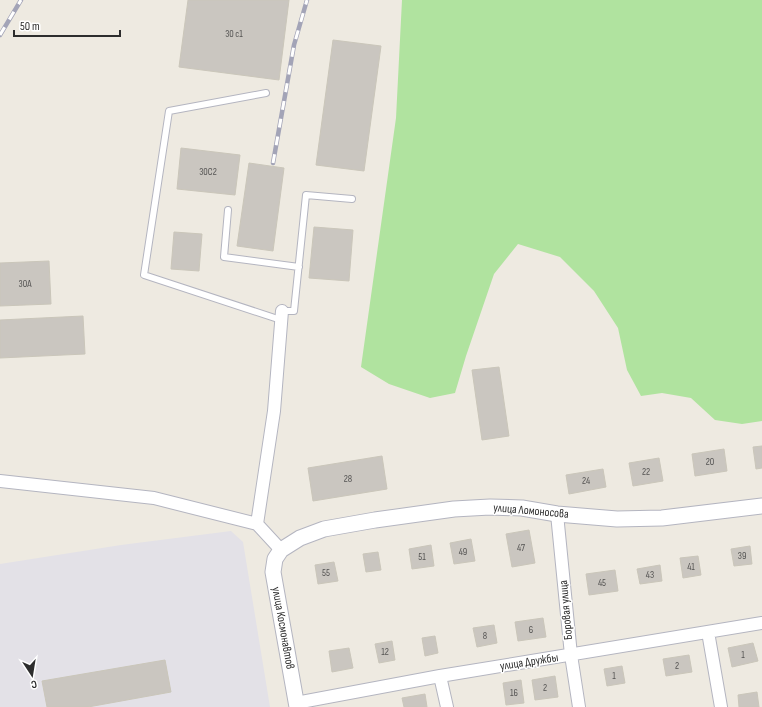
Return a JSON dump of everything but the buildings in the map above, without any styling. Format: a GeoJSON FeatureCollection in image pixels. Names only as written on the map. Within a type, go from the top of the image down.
{"type":"FeatureCollection","features":[{"type":"Feature","properties":{"kind":"street"},"geometry":{"type":"LineString","coordinates":[[257,524],[274,411],[281,316]]}},
{"type":"Feature","properties":{"kind":"street"},"geometry":{"type":"LineString","coordinates":[[0,481],[154,498],[257,524],[281,550]]}},
{"type":"Feature","properties":{"kind":"street","name":"улица Ломоносова"},"geometry":{"type":"LineString","coordinates":[[281,550],[300,538],[324,529],[454,509],[490,507],[522,508],[557,514],[617,519],[662,518],[762,506]]}},
{"type":"Feature","properties":{"kind":"street","name":"Боровая улица"},"geometry":{"type":"LineString","coordinates":[[557,514],[571,655],[579,707]]}},
{"type":"Feature","properties":{"kind":"street","name":"улица Космонавтов"},"geometry":{"type":"LineString","coordinates":[[281,550],[274,559],[273,572],[297,705]]}},
{"type":"Feature","properties":{"kind":"street","name":"улица Дружбы"},"geometry":{"type":"LineString","coordinates":[[297,705],[440,676],[762,623]]}},
{"type":"Feature","properties":{"kind":"street"},"geometry":{"type":"LineString","coordinates":[[708,632],[721,707]]}},
{"type":"Feature","properties":{"kind":"street"},"geometry":{"type":"LineString","coordinates":[[440,676],[447,707]]}},
{"type":"Feature","properties":{"kind":"lane"},"geometry":{"type":"LineString","coordinates":[[266,93],[170,111],[144,275],[281,316],[294,311],[306,195],[352,199]]}},
{"type":"Feature","properties":{"kind":"lane"},"geometry":{"type":"LineString","coordinates":[[228,210],[224,257],[299,267]]}},
{"type":"Feature","properties":{"kind":"shaded area"},"geometry":{"type":"Polygon","coordinates":[[[231,531],[243,542],[270,707],[0,707],[0,564],[121,545],[231,531]]]}},
{"type":"Feature","properties":{"kind":"green space"},"geometry":{"type":"Polygon","coordinates":[[[402,0],[762,0],[762,421],[742,424],[715,420],[691,398],[662,393],[641,396],[627,370],[618,328],[594,291],[560,257],[518,244],[494,274],[455,393],[430,398],[389,384],[361,367],[396,118],[402,0]]]}},
{"type":"Feature","properties":{"kind":"railway"},"geometry":{"type":"LineString","coordinates":[[0,35],[21,0]]}},
{"type":"Feature","properties":{"kind":"railway"},"geometry":{"type":"LineString","coordinates":[[273,163],[294,45],[307,0]]}}]}
